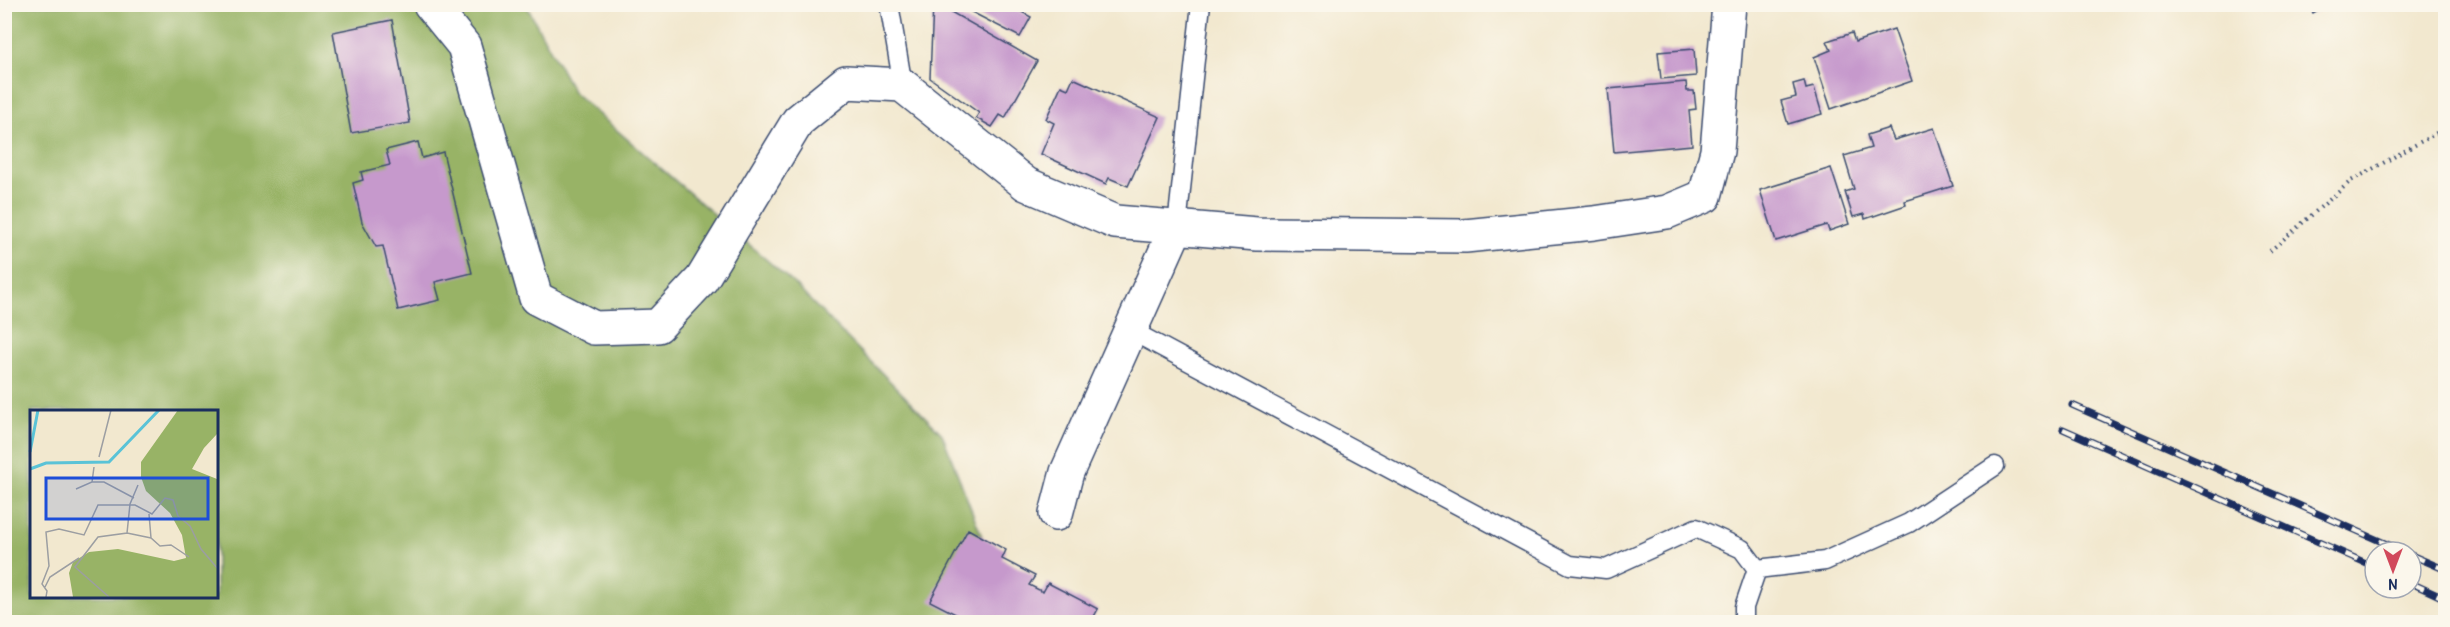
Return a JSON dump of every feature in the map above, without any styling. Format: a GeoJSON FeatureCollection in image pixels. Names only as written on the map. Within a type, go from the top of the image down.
{"type":"FeatureCollection","features":[{"type":"Feature","properties":{"kind":"street"},"geometry":{"type":"LineString","coordinates":[[430,4],[464,46],[536,298],[594,328],[658,326],[702,279],[798,121],[846,82],[903,86],[1026,184],[1115,222],[1257,234],[1465,236],[1594,223],[1666,212],[1705,196],[1717,152],[1730,4]]}},
{"type":"Feature","properties":{"kind":"street"},"geometry":{"type":"LineString","coordinates":[[1056,514],[1067,472],[1177,226]]}},
{"type":"Feature","properties":{"kind":"lane"},"geometry":{"type":"LineString","coordinates":[[889,4],[903,86]]}},
{"type":"Feature","properties":{"kind":"lane"},"geometry":{"type":"LineString","coordinates":[[1177,226],[1201,4]]}},
{"type":"Feature","properties":{"kind":"lane"},"geometry":{"type":"LineString","coordinates":[[1130,330],[1570,565],[1606,569],[1696,528],[1742,549],[1756,569]]}},
{"type":"Feature","properties":{"kind":"lane"},"geometry":{"type":"LineString","coordinates":[[1756,569],[1825,561],[1909,523],[1995,466]]}},
{"type":"Feature","properties":{"kind":"lane"},"geometry":{"type":"LineString","coordinates":[[1743,622],[1744,607],[1756,569]]}},
{"type":"Feature","properties":{"kind":"path"},"geometry":{"type":"LineString","coordinates":[[2445,114],[2440,131],[2445,157]]}},
{"type":"Feature","properties":{"kind":"path"},"geometry":{"type":"LineString","coordinates":[[2270,251],[2351,181],[2440,131]]}},
{"type":"Feature","properties":{"kind":"green space"},"geometry":{"type":"Polygon","coordinates":[[[4,5],[526,5],[574,93],[791,281],[942,434],[1015,622],[5,622],[4,5]]]}},
{"type":"Feature","properties":{"kind":"building"},"geometry":{"type":"Polygon","coordinates":[[[933,4],[937,4],[1037,61],[1005,118],[1000,115],[992,127],[976,118],[979,113],[930,78],[933,4]]]}},
{"type":"Feature","properties":{"kind":"building"},"geometry":{"type":"Polygon","coordinates":[[[956,4],[1007,4],[1031,17],[1020,37],[956,4]]]}},
{"type":"Feature","properties":{"kind":"building"},"geometry":{"type":"Polygon","coordinates":[[[2309,4],[2329,4],[2313,13],[2309,4]]]}},
{"type":"Feature","properties":{"kind":"building"},"geometry":{"type":"Polygon","coordinates":[[[392,20],[410,123],[351,133],[333,32],[392,20]]]}},
{"type":"Feature","properties":{"kind":"building"},"geometry":{"type":"Polygon","coordinates":[[[1894,29],[1912,81],[1831,109],[1814,57],[1831,50],[1827,41],[1852,33],[1855,42],[1894,29]]]}},
{"type":"Feature","properties":{"kind":"building"},"geometry":{"type":"Polygon","coordinates":[[[1694,49],[1696,76],[1661,79],[1658,52],[1694,49]]]}},
{"type":"Feature","properties":{"kind":"building"},"geometry":{"type":"Polygon","coordinates":[[[1073,78],[1160,117],[1128,186],[1109,178],[1106,184],[1041,154],[1054,123],[1046,119],[1061,86],[1068,89],[1073,78]]]}},
{"type":"Feature","properties":{"kind":"building"},"geometry":{"type":"Polygon","coordinates":[[[1804,81],[1806,89],[1814,87],[1822,114],[1788,124],[1781,101],[1796,97],[1793,84],[1804,81]]]}},
{"type":"Feature","properties":{"kind":"building"},"geometry":{"type":"Polygon","coordinates":[[[1686,82],[1687,91],[1694,91],[1696,109],[1689,110],[1692,145],[1614,152],[1608,89],[1686,82]]]}},
{"type":"Feature","properties":{"kind":"building"},"geometry":{"type":"Polygon","coordinates":[[[1889,128],[1894,140],[1934,128],[1953,186],[1905,201],[1906,205],[1865,219],[1864,214],[1853,217],[1845,192],[1854,189],[1844,156],[1871,148],[1867,135],[1889,128]]]}},
{"type":"Feature","properties":{"kind":"building"},"geometry":{"type":"Polygon","coordinates":[[[418,142],[422,158],[443,152],[472,273],[435,282],[440,300],[398,310],[383,246],[376,247],[362,222],[353,183],[363,180],[361,172],[390,165],[386,150],[418,142]]]}},
{"type":"Feature","properties":{"kind":"building"},"geometry":{"type":"Polygon","coordinates":[[[1831,168],[1849,224],[1829,231],[1827,225],[1776,241],[1760,190],[1831,168]]]}},
{"type":"Feature","properties":{"kind":"building"},"geometry":{"type":"Polygon","coordinates":[[[968,529],[1006,550],[1002,559],[1035,576],[1029,585],[1043,592],[1048,583],[1098,609],[1091,622],[971,622],[930,601],[968,529]]]}},
{"type":"Feature","properties":{"kind":"railway"},"geometry":{"type":"LineString","coordinates":[[2072,405],[2378,540]]}},
{"type":"Feature","properties":{"kind":"railway"},"geometry":{"type":"LineString","coordinates":[[2063,429],[2363,562]]}},
{"type":"Feature","properties":{"kind":"railway"},"geometry":{"type":"LineString","coordinates":[[2423,560],[2446,570]]}},
{"type":"Feature","properties":{"kind":"railway"},"geometry":{"type":"LineString","coordinates":[[2423,588],[2446,599]]}}]}
